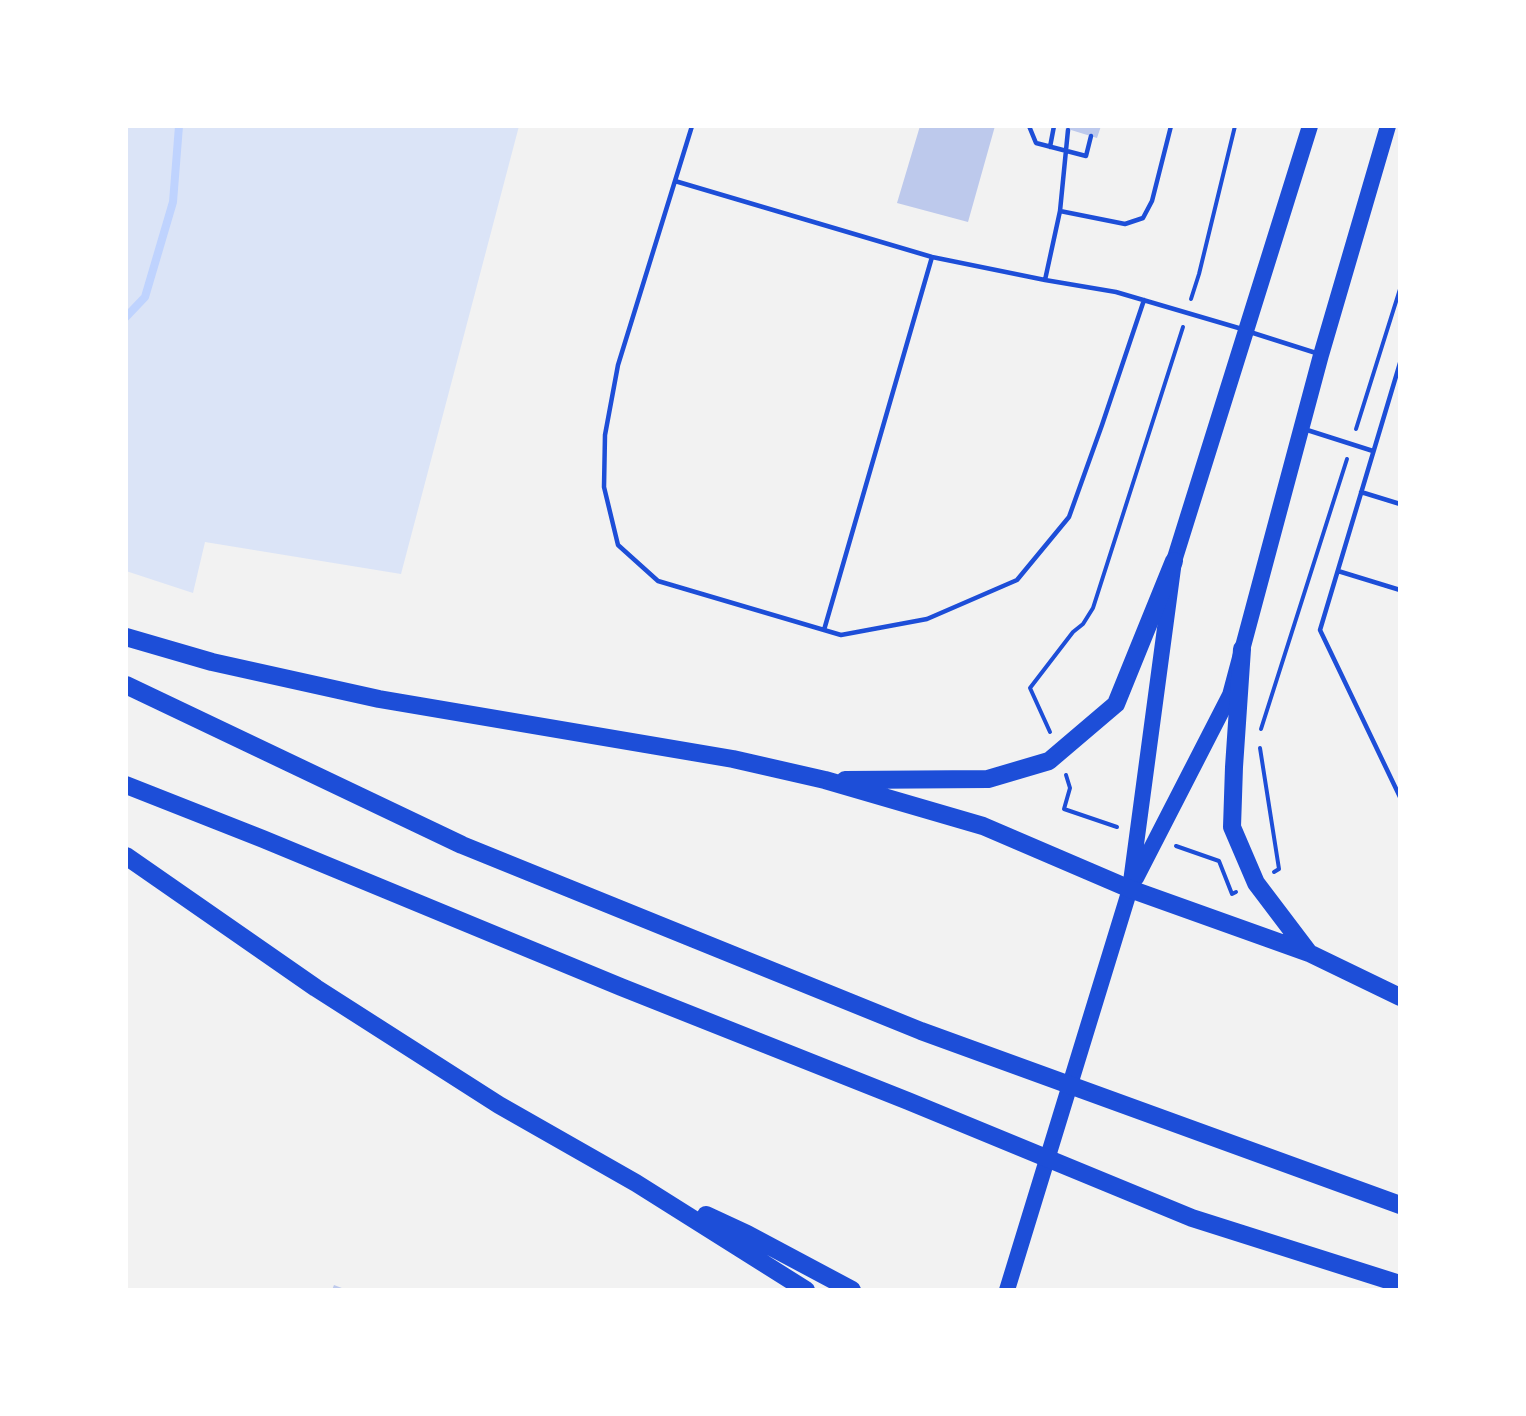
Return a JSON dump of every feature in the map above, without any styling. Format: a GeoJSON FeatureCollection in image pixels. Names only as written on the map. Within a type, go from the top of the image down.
{"type":"FeatureCollection","features":[{"type":"Feature","properties":{"kind":"highway"},"geometry":{"type":"LineString","coordinates":[[825,780],[988,779],[1049,762],[1116,704],[1174,561],[1310,126]]}},
{"type":"Feature","properties":{"kind":"highway"},"geometry":{"type":"LineString","coordinates":[[1130,889],[1230,695],[1321,355],[1388,126]]}},
{"type":"Feature","properties":{"kind":"highway"},"geometry":{"type":"LineString","coordinates":[[1007,1290],[1130,889],[1174,561]]}},
{"type":"Feature","properties":{"kind":"highway"},"geometry":{"type":"LineString","coordinates":[[126,637],[212,662],[380,699],[733,759],[825,780],[983,826],[1130,889],[1309,953],[1400,997]]}},
{"type":"Feature","properties":{"kind":"highway"},"geometry":{"type":"LineString","coordinates":[[1242,649],[1232,827],[1256,883],[1309,953]]}},
{"type":"Feature","properties":{"kind":"highway"},"geometry":{"type":"LineString","coordinates":[[126,685],[462,845],[921,1031],[1400,1205]]}},
{"type":"Feature","properties":{"kind":"highway"},"geometry":{"type":"LineString","coordinates":[[126,785],[263,838],[621,987],[908,1101],[1192,1218],[1400,1284]]}},
{"type":"Feature","properties":{"kind":"highway"},"geometry":{"type":"LineString","coordinates":[[126,856],[316,988],[499,1106],[636,1183],[806,1290]]}},
{"type":"Feature","properties":{"kind":"highway"},"geometry":{"type":"LineString","coordinates":[[636,1183],[747,1234],[852,1290]]}},
{"type":"Feature","properties":{"kind":"lane"},"geometry":{"type":"LineString","coordinates":[[692,126],[618,365],[605,435],[603,487],[618,545],[658,581],[841,635],[927,619],[1017,580],[1069,517],[1144,300]]}},
{"type":"Feature","properties":{"kind":"lane"},"geometry":{"type":"LineString","coordinates":[[1029,126],[1036,143],[1086,156],[1090,136]]}},
{"type":"Feature","properties":{"kind":"lane"},"geometry":{"type":"LineString","coordinates":[[1050,147],[1054,126]]}},
{"type":"Feature","properties":{"kind":"lane"},"geometry":{"type":"LineString","coordinates":[[1060,211],[1125,224],[1143,218],[1152,201],[1171,126]]}},
{"type":"Feature","properties":{"kind":"lane"},"geometry":{"type":"LineString","coordinates":[[1045,280],[1060,211],[1068,130]]}},
{"type":"Feature","properties":{"kind":"lane"},"geometry":{"type":"LineString","coordinates":[[675,181],[932,257],[1116,292],[1321,355]]}},
{"type":"Feature","properties":{"kind":"lane"},"geometry":{"type":"LineString","coordinates":[[824,630],[932,257]]}},
{"type":"Feature","properties":{"kind":"lane"},"geometry":{"type":"LineString","coordinates":[[1400,363],[1320,630],[1400,797]]}},
{"type":"Feature","properties":{"kind":"lane"},"geometry":{"type":"LineString","coordinates":[[1302,429],[1373,451]]}},
{"type":"Feature","properties":{"kind":"lane"},"geometry":{"type":"LineString","coordinates":[[1361,492],[1400,504]]}},
{"type":"Feature","properties":{"kind":"lane"},"geometry":{"type":"LineString","coordinates":[[1338,571],[1400,590]]}},
{"type":"Feature","properties":{"kind":"path"},"geometry":{"type":"LineString","coordinates":[[1187,313],[1199,274],[1235,126]]}},
{"type":"Feature","properties":{"kind":"shaded area"},"geometry":{"type":"Polygon","coordinates":[[[126,126],[519,126],[401,574],[205,542],[193,593],[126,571],[126,126]]]}},
{"type":"Feature","properties":{"kind":"building"},"geometry":{"type":"Polygon","coordinates":[[[920,126],[995,126],[968,222],[897,203],[920,126]]]}},
{"type":"Feature","properties":{"kind":"building"},"geometry":{"type":"Polygon","coordinates":[[[1058,126],[1101,126],[1097,138],[1058,126]]]}},
{"type":"Feature","properties":{"kind":"building"},"geometry":{"type":"Polygon","coordinates":[[[334,1285],[347,1290],[332,1290],[334,1285]]]}},
{"type":"Feature","properties":{"kind":"waterway"},"geometry":{"type":"LineString","coordinates":[[126,317],[145,297],[173,202],[179,126]]}}]}
